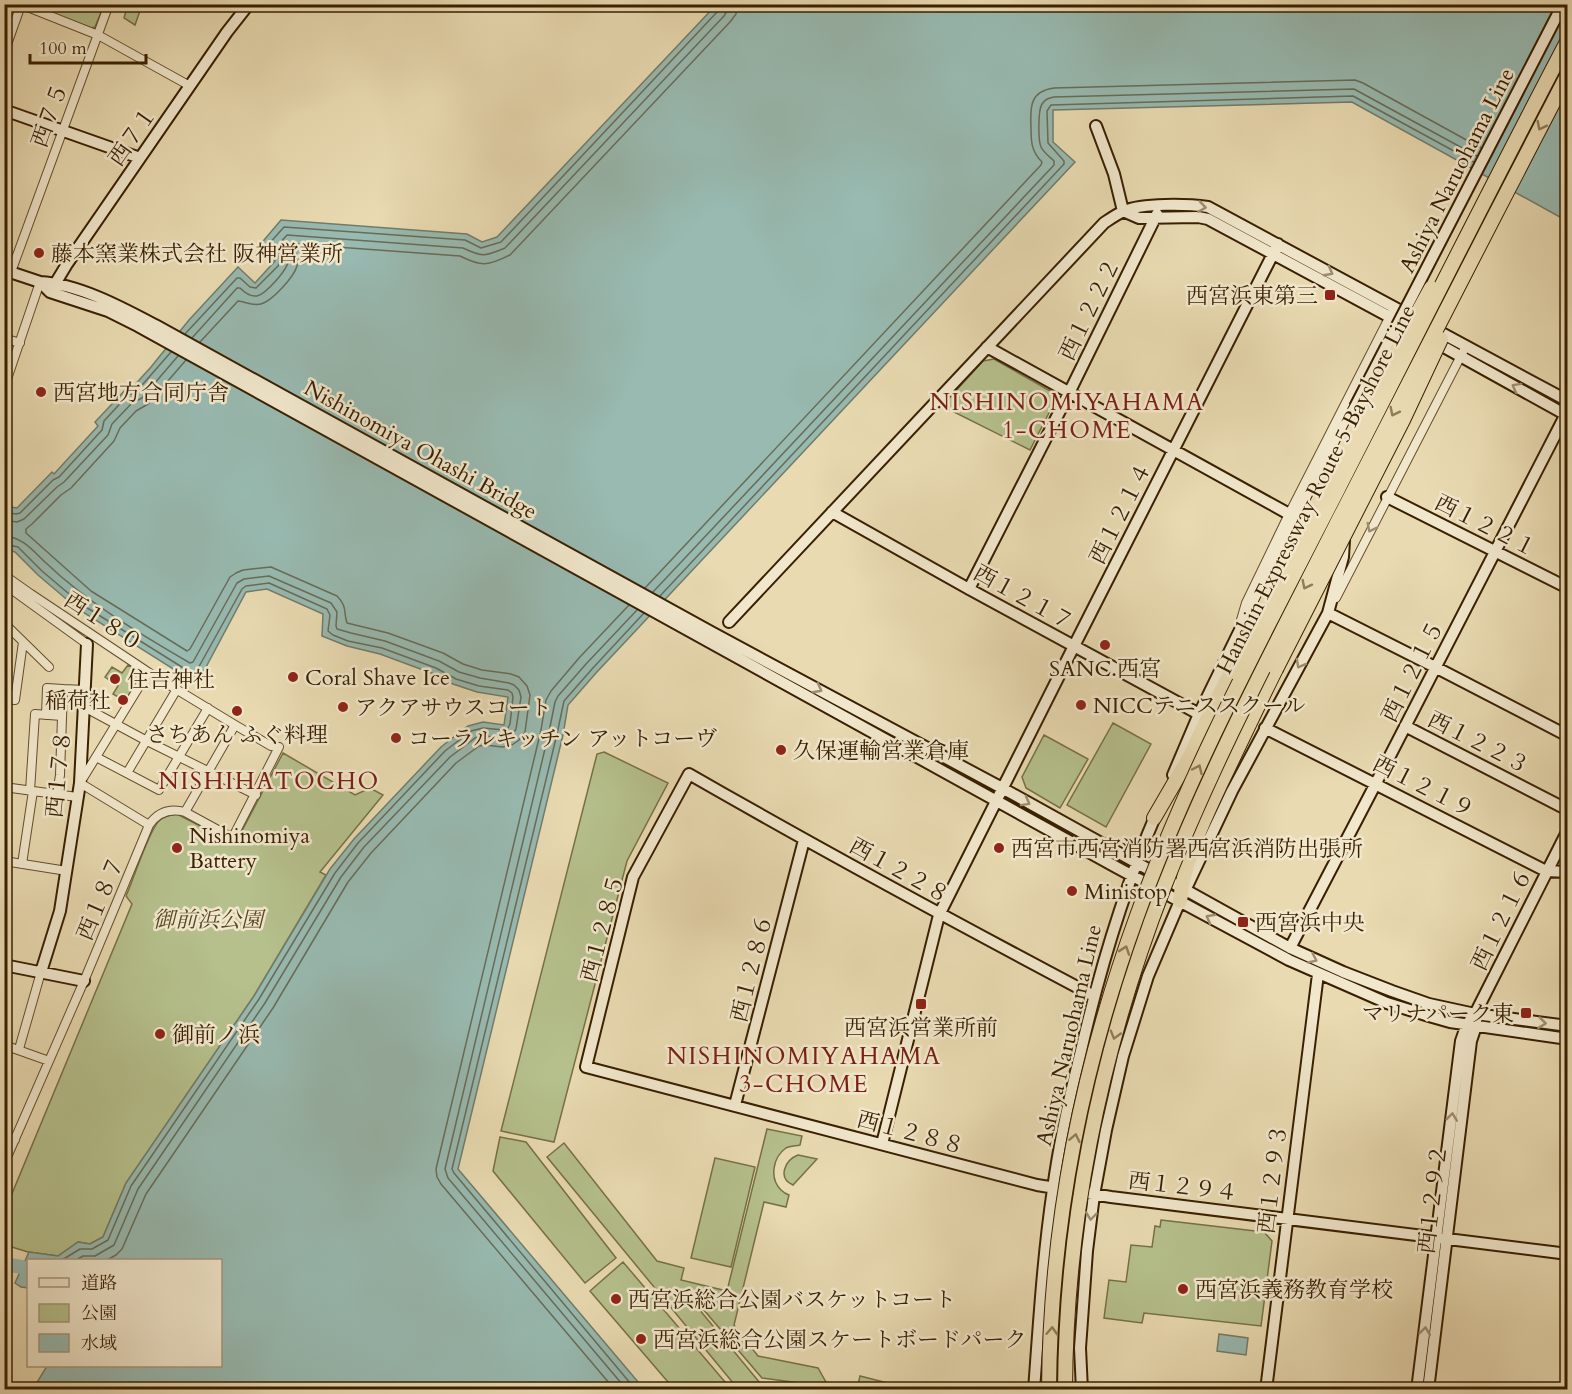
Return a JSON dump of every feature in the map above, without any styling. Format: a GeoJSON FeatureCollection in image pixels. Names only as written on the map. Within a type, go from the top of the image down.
{"type":"FeatureCollection","features":[{"type":"Feature","properties":{"kind":"highway","name":"Hanshin Expressway Route 5 Bayshore Line"},"geometry":{"type":"LineString","coordinates":[[1049,1389],[1052,1322],[1063,1202],[1085,1089],[1115,980],[1162,850],[1240,681],[1568,40]]}},
{"type":"Feature","properties":{"kind":"highway","name":"Hanshin Expressway Route 5 Bayshore Line"},"geometry":{"type":"LineString","coordinates":[[1065,1389],[1072,1262],[1078,1205],[1086,1160],[1114,1038],[1151,921],[1201,800],[1241,715],[1568,74]]}},
{"type":"Feature","properties":{"kind":"highway"},"geometry":{"type":"LineString","coordinates":[[1154,818],[1190,756],[1378,385],[1515,134],[1546,82]]}},
{"type":"Feature","properties":{"kind":"highway"},"geometry":{"type":"LineString","coordinates":[[1182,892],[1191,852],[1210,808],[1276,669],[1403,420],[1445,330],[1491,221]]}},
{"type":"Feature","properties":{"kind":"street","name":"西７５"},"geometry":{"type":"LineString","coordinates":[[8,271],[109,4]]}},
{"type":"Feature","properties":{"kind":"street","name":"西７１"},"geometry":{"type":"LineString","coordinates":[[53,287],[227,32],[249,4]]}},
{"type":"Feature","properties":{"kind":"street","name":"Ashiya Naruohama Line"},"geometry":{"type":"LineString","coordinates":[[1034,1389],[1040,1301],[1053,1188],[1072,1089],[1094,996],[1136,863],[1199,714],[1237,636],[1321,469],[1353,412],[1563,4]]}},
{"type":"Feature","properties":{"kind":"street"},"geometry":{"type":"LineString","coordinates":[[4,53],[21,5],[98,35],[190,86]]}},
{"type":"Feature","properties":{"kind":"street"},"geometry":{"type":"LineString","coordinates":[[4,110],[140,158]]}},
{"type":"Feature","properties":{"kind":"street"},"geometry":{"type":"LineString","coordinates":[[1096,126],[1114,174],[1123,211]]}},
{"type":"Feature","properties":{"kind":"street"},"geometry":{"type":"LineString","coordinates":[[729,622],[1104,223],[1123,211],[1137,207],[1196,205],[1208,207],[1276,249],[1463,351],[1567,413]]}},
{"type":"Feature","properties":{"kind":"street","name":"西１２２２"},"geometry":{"type":"LineString","coordinates":[[969,589],[1161,206]]}},
{"type":"Feature","properties":{"kind":"street"},"geometry":{"type":"LineString","coordinates":[[1123,211],[1139,218],[1198,217],[1208,219],[1276,249]]}},
{"type":"Feature","properties":{"kind":"street","name":"西１２１４"},"geometry":{"type":"LineString","coordinates":[[882,1144],[939,915],[1276,249]]}},
{"type":"Feature","properties":{"kind":"street"},"geometry":{"type":"LineString","coordinates":[[8,271],[53,287]]}},
{"type":"Feature","properties":{"kind":"street"},"geometry":{"type":"LineString","coordinates":[[4,388],[40,282]]}},
{"type":"Feature","properties":{"kind":"street","name":"Nishinomiya Ohashi Bridge"},"geometry":{"type":"LineString","coordinates":[[53,287],[109,307],[146,331],[709,636]]}},
{"type":"Feature","properties":{"kind":"street"},"geometry":{"type":"LineString","coordinates":[[1237,636],[1246,603],[1392,312]]}},
{"type":"Feature","properties":{"kind":"street"},"geometry":{"type":"LineString","coordinates":[[4,338],[20,343]]}},
{"type":"Feature","properties":{"kind":"street"},"geometry":{"type":"LineString","coordinates":[[987,347],[1289,514]]}},
{"type":"Feature","properties":{"kind":"street"},"geometry":{"type":"LineString","coordinates":[[1463,351],[1568,401]]}},
{"type":"Feature","properties":{"kind":"street"},"geometry":{"type":"LineString","coordinates":[[1463,351],[1328,613],[1568,736]]}},
{"type":"Feature","properties":{"kind":"street","name":"Ashiya Naruohama Line"},"geometry":{"type":"LineString","coordinates":[[1082,1389],[1080,1348],[1087,1251],[1106,1130],[1123,1056],[1148,976],[1182,892],[1232,791],[1328,613],[1343,557],[1348,438],[1353,412]]}},
{"type":"Feature","properties":{"kind":"street","name":"西１２１５"},"geometry":{"type":"LineString","coordinates":[[1290,948],[1567,413]]}},
{"type":"Feature","properties":{"kind":"street","name":"西１２２１"},"geometry":{"type":"LineString","coordinates":[[1387,496],[1568,588]]}},
{"type":"Feature","properties":{"kind":"street","name":"西１２１７"},"geometry":{"type":"LineString","coordinates":[[832,512],[1199,714]]}},
{"type":"Feature","properties":{"kind":"street","name":"西１８０"},"geometry":{"type":"LineString","coordinates":[[4,575],[148,672],[235,725],[272,746],[279,747],[256,795]]}},
{"type":"Feature","properties":{"kind":"street","name":"西１７８"},"geometry":{"type":"LineString","coordinates":[[4,581],[15,592],[87,644],[80,783],[60,911],[41,972]]}},
{"type":"Feature","properties":{"kind":"street"},"geometry":{"type":"LineString","coordinates":[[4,595],[15,592]]}},
{"type":"Feature","properties":{"kind":"street"},"geometry":{"type":"LineString","coordinates":[[4,623],[49,667]]}},
{"type":"Feature","properties":{"kind":"street"},"geometry":{"type":"LineString","coordinates":[[709,636],[1002,788],[1136,863],[1268,949],[1318,974],[1387,1003],[1429,1016],[1473,1021],[1568,1026]]}},
{"type":"Feature","properties":{"kind":"street"},"geometry":{"type":"LineString","coordinates":[[709,636],[996,800],[1132,874],[1182,892],[1322,963],[1473,1021],[1568,1038]]}},
{"type":"Feature","properties":{"kind":"street"},"geometry":{"type":"LineString","coordinates":[[4,699],[15,700],[23,642]]}},
{"type":"Feature","properties":{"kind":"street"},"geometry":{"type":"LineString","coordinates":[[84,707],[115,723],[147,741],[178,757],[256,795],[234,835],[179,810],[159,815],[149,825],[80,783],[115,723],[148,672]]}},
{"type":"Feature","properties":{"kind":"street"},"geometry":{"type":"LineString","coordinates":[[46,715],[47,688],[85,690]]}},
{"type":"Feature","properties":{"kind":"street"},"geometry":{"type":"LineString","coordinates":[[57,795],[60,775],[63,689]]}},
{"type":"Feature","properties":{"kind":"street"},"geometry":{"type":"LineString","coordinates":[[127,773],[177,689]]}},
{"type":"Feature","properties":{"kind":"street"},"geometry":{"type":"LineString","coordinates":[[96,757],[159,790],[208,708]]}},
{"type":"Feature","properties":{"kind":"street"},"geometry":{"type":"LineString","coordinates":[[22,864],[31,791],[35,714],[62,716]]}},
{"type":"Feature","properties":{"kind":"street"},"geometry":{"type":"LineString","coordinates":[[185,812],[235,725]]}},
{"type":"Feature","properties":{"kind":"street","name":"西１２２３"},"geometry":{"type":"LineString","coordinates":[[1406,726],[1568,810]]}},
{"type":"Feature","properties":{"kind":"street","name":"西１２１９"},"geometry":{"type":"LineString","coordinates":[[1265,728],[1546,871],[1568,872]]}},
{"type":"Feature","properties":{"kind":"street","name":"西１２２８"},"geometry":{"type":"LineString","coordinates":[[689,774],[939,915],[1094,996]]}},
{"type":"Feature","properties":{"kind":"street","name":"西１２８５"},"geometry":{"type":"LineString","coordinates":[[586,1067],[633,877],[689,774]]}},
{"type":"Feature","properties":{"kind":"street"},"geometry":{"type":"LineString","coordinates":[[4,787],[77,797]]}},
{"type":"Feature","properties":{"kind":"street","name":"西１８７"},"geometry":{"type":"LineString","coordinates":[[4,1164],[149,825]]}},
{"type":"Feature","properties":{"kind":"street","name":"西１２１６"},"geometry":{"type":"LineString","coordinates":[[1473,1021],[1568,830]]}},
{"type":"Feature","properties":{"kind":"street","name":"西１２８６"},"geometry":{"type":"LineString","coordinates":[[735,1105],[804,840]]}},
{"type":"Feature","properties":{"kind":"street"},"geometry":{"type":"LineString","coordinates":[[4,861],[66,870]]}},
{"type":"Feature","properties":{"kind":"street"},"geometry":{"type":"LineString","coordinates":[[4,965],[84,981]]}},
{"type":"Feature","properties":{"kind":"street"},"geometry":{"type":"LineString","coordinates":[[19,1049],[41,972]]}},
{"type":"Feature","properties":{"kind":"street","name":"西１２９３"},"geometry":{"type":"LineString","coordinates":[[1266,1389],[1318,974]]}},
{"type":"Feature","properties":{"kind":"street","name":"西１２９２"},"geometry":{"type":"LineString","coordinates":[[1428,1389],[1461,1041],[1473,1021]]}},
{"type":"Feature","properties":{"kind":"street"},"geometry":{"type":"LineString","coordinates":[[4,1045],[49,1061]]}},
{"type":"Feature","properties":{"kind":"street","name":"西１２８８"},"geometry":{"type":"LineString","coordinates":[[586,1067],[1030,1184],[1094,1195]]}},
{"type":"Feature","properties":{"kind":"street"},"geometry":{"type":"LineString","coordinates":[[4,1136],[15,1140]]}},
{"type":"Feature","properties":{"kind":"street","name":"西１２９４"},"geometry":{"type":"LineString","coordinates":[[1094,1195],[1568,1254]]}},
{"type":"Feature","properties":{"kind":"street","name":"西１２９２"},"geometry":{"type":"LineString","coordinates":[[1417,1389],[1442,1239]]}},
{"type":"Feature","properties":{"kind":"green space"},"geometry":{"type":"Polygon","coordinates":[[[31,5],[104,5],[95,27],[91,28],[31,5]]]}},
{"type":"Feature","properties":{"kind":"green space"},"geometry":{"type":"Polygon","coordinates":[[[114,5],[142,5],[135,25],[124,18],[126,11],[114,5]]]}},
{"type":"Feature","properties":{"kind":"green space"},"geometry":{"type":"Polygon","coordinates":[[[994,359],[1052,392],[1055,401],[1030,450],[942,406],[983,361],[994,359]]]}},
{"type":"Feature","properties":{"kind":"green space"},"geometry":{"type":"Polygon","coordinates":[[[128,665],[142,674],[125,701],[113,694],[118,686],[105,677],[112,667],[122,673],[128,665]]]}},
{"type":"Feature","properties":{"kind":"green space"},"geometry":{"type":"Polygon","coordinates":[[[1113,723],[1151,744],[1106,827],[1067,805],[1113,723]]]}},
{"type":"Feature","properties":{"kind":"green space"},"geometry":{"type":"Polygon","coordinates":[[[1044,735],[1088,759],[1060,808],[1026,788],[1022,777],[1044,735]]]}},
{"type":"Feature","properties":{"kind":"green space"},"geometry":{"type":"Polygon","coordinates":[[[604,752],[668,783],[627,861],[554,1142],[501,1131],[597,754],[604,752]]]}},
{"type":"Feature","properties":{"kind":"green space","name":"御前浜公園"},"geometry":{"type":"Polygon","coordinates":[[[283,753],[355,795],[370,788],[383,795],[320,872],[326,875],[254,996],[126,1183],[103,1237],[90,1244],[78,1242],[58,1256],[28,1252],[5,1245],[4,1213],[132,904],[126,896],[155,826],[163,818],[177,814],[231,842],[236,842],[283,753]]]}},
{"type":"Feature","properties":{"kind":"green space"},"geometry":{"type":"Polygon","coordinates":[[[767,1129],[802,1136],[800,1145],[786,1148],[776,1162],[775,1180],[781,1190],[789,1195],[786,1207],[764,1202],[734,1325],[758,1356],[818,1368],[826,1382],[857,1389],[762,1378],[703,1309],[698,1308],[760,1383],[808,1389],[738,1389],[547,1157],[564,1143],[657,1261],[684,1268],[681,1280],[727,1291],[767,1129]]]}},
{"type":"Feature","properties":{"kind":"green space"},"geometry":{"type":"Polygon","coordinates":[[[500,1137],[526,1142],[616,1258],[585,1283],[493,1171],[500,1137]]]}},
{"type":"Feature","properties":{"kind":"green space"},"geometry":{"type":"Polygon","coordinates":[[[798,1155],[817,1159],[793,1185],[788,1182],[784,1174],[786,1165],[798,1155]]]}},
{"type":"Feature","properties":{"kind":"green space"},"geometry":{"type":"Polygon","coordinates":[[[715,1158],[755,1167],[731,1267],[691,1258],[715,1158]]]}},
{"type":"Feature","properties":{"kind":"green space"},"geometry":{"type":"Polygon","coordinates":[[[1161,1220],[1264,1232],[1272,1241],[1261,1326],[1144,1313],[1142,1323],[1104,1318],[1109,1280],[1126,1282],[1131,1245],[1152,1247],[1155,1226],[1160,1227],[1161,1220]]]}},
{"type":"Feature","properties":{"kind":"green space"},"geometry":{"type":"Polygon","coordinates":[[[623,1262],[731,1389],[674,1389],[590,1291],[623,1262]]]}},
{"type":"Feature","properties":{"kind":"green space"},"geometry":{"type":"Polygon","coordinates":[[[860,1376],[911,1389],[857,1389],[860,1376]]]}},
{"type":"Feature","properties":{"kind":"water"},"geometry":{"type":"Polygon","coordinates":[[[716,5],[1567,5],[1567,221],[1352,102],[1053,110],[1053,142],[1075,162],[568,705],[563,735],[458,1169],[644,1389],[33,1389],[46,1367],[222,1367],[222,1259],[27,1259],[27,1288],[15,1283],[29,1252],[58,1256],[78,1242],[90,1244],[103,1237],[126,1183],[254,996],[330,869],[354,839],[441,747],[468,726],[483,722],[504,725],[508,697],[477,692],[380,654],[347,646],[322,636],[323,614],[267,589],[246,592],[197,684],[78,609],[15,552],[5,549],[4,506],[17,508],[52,472],[54,474],[98,426],[95,422],[128,387],[131,389],[189,320],[238,267],[255,283],[275,261],[259,246],[281,220],[467,234],[482,242],[497,237],[716,5]]]}},
{"type":"Feature","properties":{"kind":"water"},"geometry":{"type":"Polygon","coordinates":[[[1219,1334],[1248,1338],[1246,1355],[1217,1351],[1219,1334]]]}},
{"type":"Feature","properties":{"kind":"waterway"},"geometry":{"type":"LineString","coordinates":[[4,1264],[22,1267]]}},
{"type":"Feature","properties":{"kind":"place","name":"藤本窯業株式会社 阪神営業所"},"geometry":{"type":"Point","coordinates":[39,253]}},
{"type":"Feature","properties":{"kind":"place","name":"西宮浜東第三"},"geometry":{"type":"Point","coordinates":[1330,295]}},
{"type":"Feature","properties":{"kind":"place","name":"西宮地方合同庁舎"},"geometry":{"type":"Point","coordinates":[41,392]}},
{"type":"Feature","properties":{"kind":"place","name":"SANC.西宮"},"geometry":{"type":"Point","coordinates":[1105,645]}},
{"type":"Feature","properties":{"kind":"place","name":"Coral Shave Ice"},"geometry":{"type":"Point","coordinates":[293,677]}},
{"type":"Feature","properties":{"kind":"place","name":"住吉神社"},"geometry":{"type":"Point","coordinates":[115,679]}},
{"type":"Feature","properties":{"kind":"place","name":"稲荷社"},"geometry":{"type":"Point","coordinates":[123,700]}},
{"type":"Feature","properties":{"kind":"place","name":"NICCテニススクール"},"geometry":{"type":"Point","coordinates":[1081,705]}},
{"type":"Feature","properties":{"kind":"place","name":"アクアサウスコート"},"geometry":{"type":"Point","coordinates":[343,707]}},
{"type":"Feature","properties":{"kind":"place","name":"さちあん ふぐ料理"},"geometry":{"type":"Point","coordinates":[237,711]}},
{"type":"Feature","properties":{"kind":"place","name":"コーラルキッチン アットコーヴ"},"geometry":{"type":"Point","coordinates":[396,738]}},
{"type":"Feature","properties":{"kind":"place","name":"久保運輸営業倉庫"},"geometry":{"type":"Point","coordinates":[781,750]}},
{"type":"Feature","properties":{"kind":"place","name":"Nishinomiya Battery"},"geometry":{"type":"Point","coordinates":[177,848]}},
{"type":"Feature","properties":{"kind":"place","name":"西宮市西宮消防署西宮浜消防出張所"},"geometry":{"type":"Point","coordinates":[999,848]}},
{"type":"Feature","properties":{"kind":"place","name":"Ministop"},"geometry":{"type":"Point","coordinates":[1072,891]}},
{"type":"Feature","properties":{"kind":"place","name":"西宮浜中央"},"geometry":{"type":"Point","coordinates":[1243,922]}},
{"type":"Feature","properties":{"kind":"place","name":"西宮浜営業所前"},"geometry":{"type":"Point","coordinates":[921,1004]}},
{"type":"Feature","properties":{"kind":"place","name":"マリナパーク東"},"geometry":{"type":"Point","coordinates":[1526,1013]}},
{"type":"Feature","properties":{"kind":"place","name":"御前ノ浜"},"geometry":{"type":"Point","coordinates":[160,1034]}},
{"type":"Feature","properties":{"kind":"place","name":"西宮浜義務教育学校"},"geometry":{"type":"Point","coordinates":[1183,1289]}},
{"type":"Feature","properties":{"kind":"place","name":"西宮浜総合公園バスケットコート"},"geometry":{"type":"Point","coordinates":[616,1299]}},
{"type":"Feature","properties":{"kind":"place","name":"西宮浜総合公園スケートボードパーク"},"geometry":{"type":"Point","coordinates":[641,1339]}},
{"type":"Feature","properties":{"kind":"district","name":"NISHINOMIYAHAMA 1-CHOME"},"geometry":{"type":"Point","coordinates":[1067,416]}},
{"type":"Feature","properties":{"kind":"district","name":"NISHIHATOCHO"},"geometry":{"type":"Point","coordinates":[269,781]}},
{"type":"Feature","properties":{"kind":"district","name":"NISHINOMIYAHAMA 3-CHOME"},"geometry":{"type":"Point","coordinates":[804,1070]}}]}
